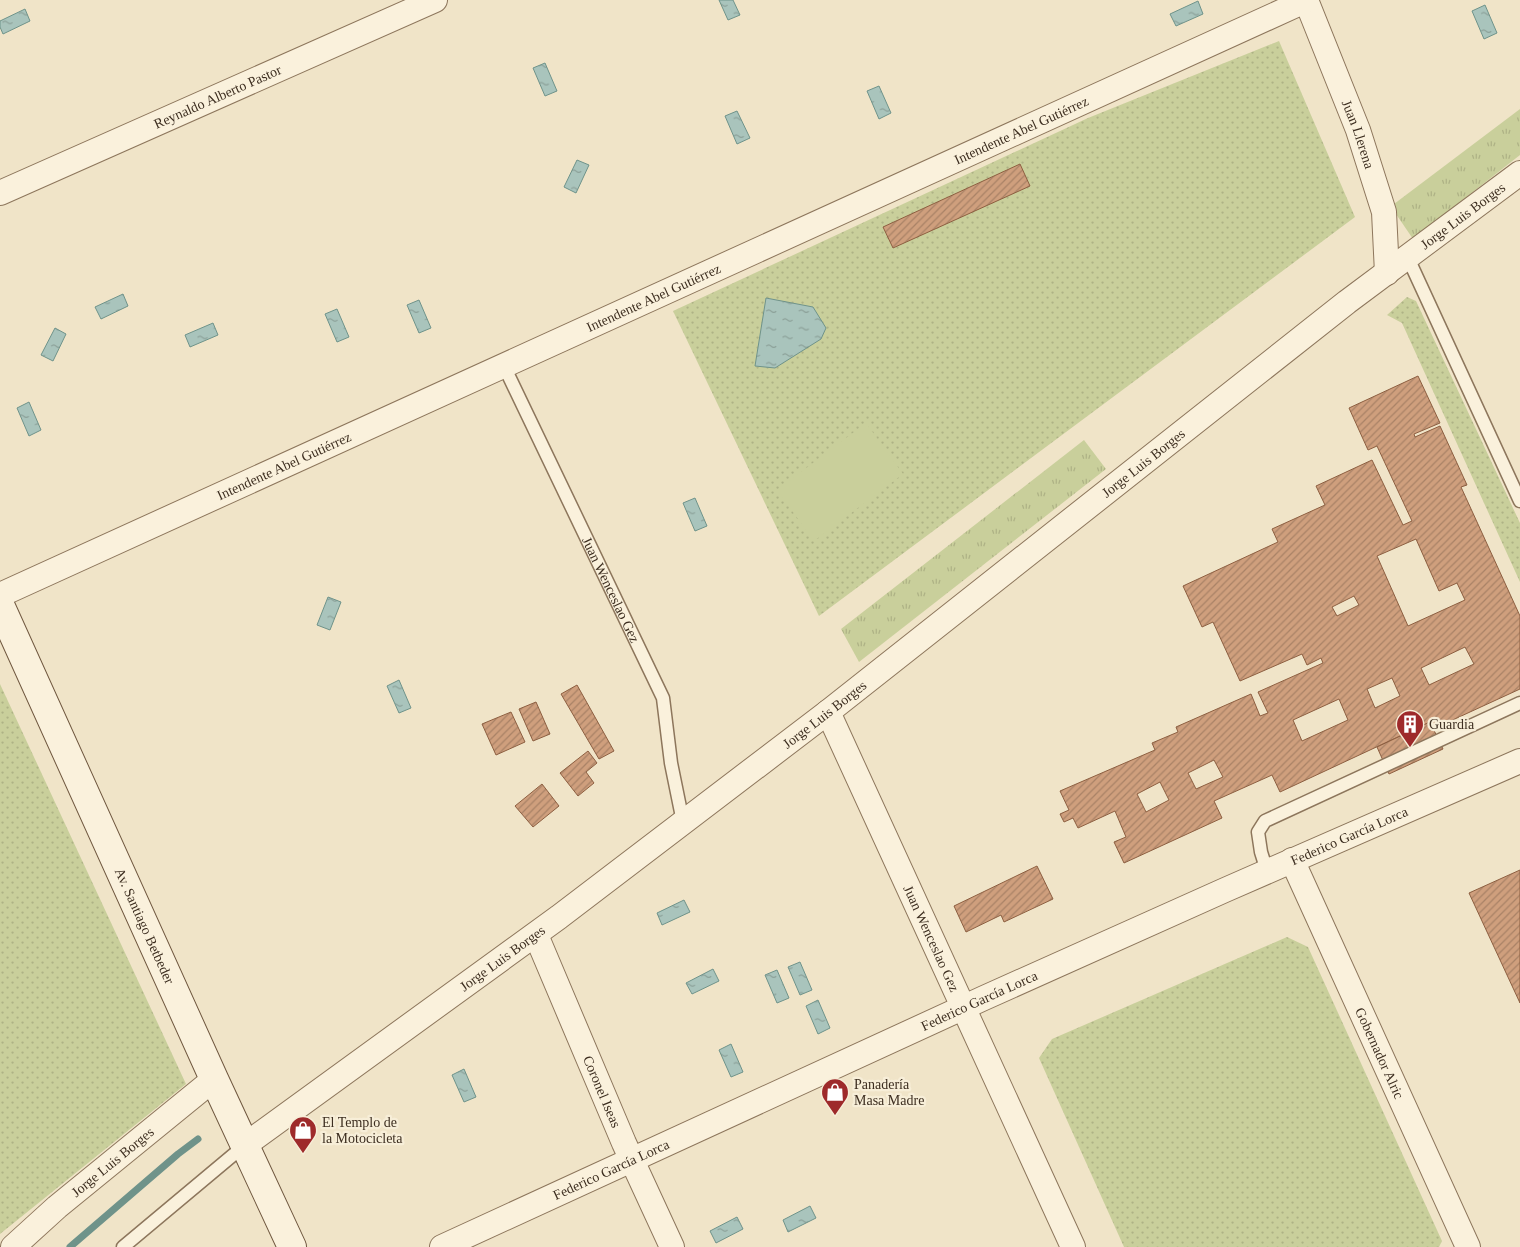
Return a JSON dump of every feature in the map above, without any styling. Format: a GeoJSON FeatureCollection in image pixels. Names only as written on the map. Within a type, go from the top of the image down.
{"type":"FeatureCollection","features":[{"type":"Feature","properties":{"kind":"main road","name":"Av. Santiago Betbeder"},"geometry":{"type":"LineString","coordinates":[[0,605],[292,1247]]}},
{"type":"Feature","properties":{"kind":"street","name":"Reynaldo Alberto Pastor"},"geometry":{"type":"LineString","coordinates":[[0,193],[435,0]]}},
{"type":"Feature","properties":{"kind":"street","name":"Juan Llerena"},"geometry":{"type":"LineString","coordinates":[[1306,0],[1358,130],[1384,212],[1387,273]]}},
{"type":"Feature","properties":{"kind":"street","name":"Intendente Abel Gutiérrez"},"geometry":{"type":"LineString","coordinates":[[0,596],[1306,0]]}},
{"type":"Feature","properties":{"kind":"street","name":"Jorge Luis Borges"},"geometry":{"type":"LineString","coordinates":[[245,1145],[536,935],[828,712],[1332,314],[1520,173]]}},
{"type":"Feature","properties":{"kind":"street","name":"Juan Wenceslao Gez"},"geometry":{"type":"LineString","coordinates":[[828,712],[1073,1247]]}},
{"type":"Feature","properties":{"kind":"street","name":"Federico García Lorca"},"geometry":{"type":"LineString","coordinates":[[442,1247],[963,1008],[1267,871],[1520,761]]}},
{"type":"Feature","properties":{"kind":"street","name":"Gobernador Alric"},"geometry":{"type":"LineString","coordinates":[[1292,860],[1468,1247]]}},
{"type":"Feature","properties":{"kind":"street","name":"Coronel Iseas"},"geometry":{"type":"LineString","coordinates":[[536,935],[632,1160],[672,1247]]}},
{"type":"Feature","properties":{"kind":"street","name":"Jorge Luis Borges"},"geometry":{"type":"LineString","coordinates":[[14,1247],[57,1207],[214,1079]]}},
{"type":"Feature","properties":{"kind":"lane"},"geometry":{"type":"LineString","coordinates":[[1408,258],[1520,500]]}},
{"type":"Feature","properties":{"kind":"lane","name":"Juan Wenceslao Gez"},"geometry":{"type":"LineString","coordinates":[[504,366],[663,698],[671,763],[683,822]]}},
{"type":"Feature","properties":{"kind":"lane"},"geometry":{"type":"LineString","coordinates":[[1267,871],[1261,852],[1258,832],[1265,820],[1520,703]]}},
{"type":"Feature","properties":{"kind":"lane","name":"Jorge Luis Borges"},"geometry":{"type":"LineString","coordinates":[[124,1247],[245,1145]]}},
{"type":"Feature","properties":{"kind":"green space"},"geometry":{"type":"Polygon","coordinates":[[[1279,41],[1355,217],[819,616],[673,311],[1088,118],[1279,41]]]}},
{"type":"Feature","properties":{"kind":"green space"},"geometry":{"type":"Polygon","coordinates":[[[1520,109],[1520,155],[1413,239],[1396,214],[1394,204],[1520,109]]]}},
{"type":"Feature","properties":{"kind":"green space"},"geometry":{"type":"Polygon","coordinates":[[[1407,297],[1416,301],[1520,523],[1520,582],[1402,323],[1387,315],[1407,297]]]}},
{"type":"Feature","properties":{"kind":"green space"},"geometry":{"type":"Polygon","coordinates":[[[866,423],[903,474],[814,541],[777,490],[866,423]]]}},
{"type":"Feature","properties":{"kind":"green space"},"geometry":{"type":"Polygon","coordinates":[[[1084,440],[1106,469],[859,662],[841,629],[1084,440]]]}},
{"type":"Feature","properties":{"kind":"green space"},"geometry":{"type":"Polygon","coordinates":[[[0,684],[186,1084],[0,1234],[0,684]]]}},
{"type":"Feature","properties":{"kind":"green space"},"geometry":{"type":"Polygon","coordinates":[[[1287,937],[1308,947],[1442,1241],[1439,1247],[1124,1247],[1039,1058],[1052,1039],[1287,937]]]}},
{"type":"Feature","properties":{"kind":"water"},"geometry":{"type":"Polygon","coordinates":[[[719,0],[733,0],[740,15],[728,20],[719,0]]]}},
{"type":"Feature","properties":{"kind":"water"},"geometry":{"type":"Polygon","coordinates":[[[1198,1],[1203,14],[1176,26],[1170,14],[1198,1]]]}},
{"type":"Feature","properties":{"kind":"water"},"geometry":{"type":"Polygon","coordinates":[[[1485,5],[1497,33],[1484,39],[1472,11],[1485,5]]]}},
{"type":"Feature","properties":{"kind":"water"},"geometry":{"type":"Polygon","coordinates":[[[25,9],[30,21],[3,34],[0,21],[25,9]]]}},
{"type":"Feature","properties":{"kind":"water"},"geometry":{"type":"Polygon","coordinates":[[[545,63],[557,91],[545,96],[533,68],[545,63]]]}},
{"type":"Feature","properties":{"kind":"water"},"geometry":{"type":"Polygon","coordinates":[[[879,86],[891,113],[879,119],[867,91],[879,86]]]}},
{"type":"Feature","properties":{"kind":"water"},"geometry":{"type":"Polygon","coordinates":[[[737,111],[750,138],[737,144],[725,116],[737,111]]]}},
{"type":"Feature","properties":{"kind":"water"},"geometry":{"type":"Polygon","coordinates":[[[577,160],[589,165],[576,193],[564,187],[577,160]]]}},
{"type":"Feature","properties":{"kind":"water"},"geometry":{"type":"Polygon","coordinates":[[[123,294],[128,306],[101,319],[95,307],[123,294]]]}},
{"type":"Feature","properties":{"kind":"water"},"geometry":{"type":"Polygon","coordinates":[[[766,298],[813,307],[826,328],[821,339],[775,368],[755,366],[766,298]]]}},
{"type":"Feature","properties":{"kind":"water"},"geometry":{"type":"Polygon","coordinates":[[[419,300],[431,328],[419,333],[407,305],[419,300]]]}},
{"type":"Feature","properties":{"kind":"water"},"geometry":{"type":"Polygon","coordinates":[[[337,309],[349,337],[337,342],[325,314],[337,309]]]}},
{"type":"Feature","properties":{"kind":"water"},"geometry":{"type":"Polygon","coordinates":[[[213,323],[218,335],[190,347],[185,335],[213,323]]]}},
{"type":"Feature","properties":{"kind":"water"},"geometry":{"type":"Polygon","coordinates":[[[55,328],[66,334],[53,361],[41,355],[55,328]]]}},
{"type":"Feature","properties":{"kind":"water"},"geometry":{"type":"Polygon","coordinates":[[[29,402],[41,430],[29,436],[17,408],[29,402]]]}},
{"type":"Feature","properties":{"kind":"water"},"geometry":{"type":"Polygon","coordinates":[[[695,498],[707,526],[695,531],[683,503],[695,498]]]}},
{"type":"Feature","properties":{"kind":"water"},"geometry":{"type":"Polygon","coordinates":[[[328,597],[341,602],[330,630],[317,625],[328,597]]]}},
{"type":"Feature","properties":{"kind":"water"},"geometry":{"type":"Polygon","coordinates":[[[399,680],[411,708],[399,713],[387,686],[399,680]]]}},
{"type":"Feature","properties":{"kind":"water"},"geometry":{"type":"Polygon","coordinates":[[[684,900],[690,912],[662,925],[657,913],[684,900]]]}},
{"type":"Feature","properties":{"kind":"water"},"geometry":{"type":"Polygon","coordinates":[[[800,962],[812,990],[800,995],[788,967],[800,962]]]}},
{"type":"Feature","properties":{"kind":"water"},"geometry":{"type":"Polygon","coordinates":[[[713,969],[719,981],[692,994],[686,983],[713,969]]]}},
{"type":"Feature","properties":{"kind":"water"},"geometry":{"type":"Polygon","coordinates":[[[777,970],[789,998],[777,1003],[765,975],[777,970]]]}},
{"type":"Feature","properties":{"kind":"water"},"geometry":{"type":"Polygon","coordinates":[[[818,1000],[830,1028],[818,1034],[806,1006],[818,1000]]]}},
{"type":"Feature","properties":{"kind":"water"},"geometry":{"type":"Polygon","coordinates":[[[731,1044],[743,1072],[731,1077],[719,1050],[731,1044]]]}},
{"type":"Feature","properties":{"kind":"water"},"geometry":{"type":"Polygon","coordinates":[[[464,1069],[476,1097],[464,1102],[452,1075],[464,1069]]]}},
{"type":"Feature","properties":{"kind":"water"},"geometry":{"type":"Polygon","coordinates":[[[810,1206],[816,1218],[788,1232],[783,1220],[810,1206]]]}},
{"type":"Feature","properties":{"kind":"water"},"geometry":{"type":"Polygon","coordinates":[[[737,1217],[743,1229],[716,1243],[710,1231],[737,1217]]]}},
{"type":"Feature","properties":{"kind":"building"},"geometry":{"type":"Polygon","coordinates":[[[1020,164],[1030,186],[893,248],[883,227],[1020,164]]]}},
{"type":"Feature","properties":{"kind":"building"},"geometry":{"type":"Polygon","coordinates":[[[1418,376],[1440,423],[1414,434],[1415,437],[1440,426],[1467,485],[1461,487],[1520,616],[1520,689],[1433,729],[1430,722],[1280,792],[1272,775],[1214,801],[1222,818],[1124,863],[1114,842],[1126,837],[1115,811],[1078,828],[1073,818],[1064,822],[1060,814],[1069,810],[1060,791],[1155,750],[1152,743],[1178,732],[1176,727],[1251,694],[1260,716],[1268,713],[1258,692],[1323,663],[1321,658],[1307,665],[1302,654],[1240,681],[1213,622],[1202,627],[1183,586],[1278,542],[1272,529],[1325,505],[1316,486],[1372,460],[1403,525],[1412,521],[1377,446],[1368,450],[1349,408],[1418,376]],[[1416,539],[1377,556],[1408,626],[1465,600],[1457,583],[1439,591],[1416,539]],[[1354,596],[1332,607],[1337,616],[1359,605],[1354,596]],[[1465,647],[1421,668],[1429,685],[1474,664],[1465,647]],[[1392,678],[1367,689],[1375,708],[1400,696],[1392,678]],[[1339,699],[1293,720],[1302,741],[1348,720],[1339,699]],[[1214,760],[1188,773],[1196,789],[1223,777],[1214,760]],[[1160,782],[1137,794],[1146,812],[1169,800],[1160,782]]]}},
{"type":"Feature","properties":{"kind":"building"},"geometry":{"type":"Polygon","coordinates":[[[577,685],[614,751],[599,759],[561,694],[577,685]]]}},
{"type":"Feature","properties":{"kind":"building"},"geometry":{"type":"Polygon","coordinates":[[[536,702],[550,734],[533,741],[519,709],[536,702]]]}},
{"type":"Feature","properties":{"kind":"building"},"geometry":{"type":"Polygon","coordinates":[[[511,712],[525,742],[496,755],[482,724],[511,712]]]}},
{"type":"Feature","properties":{"kind":"building","name":"Guardia"},"geometry":{"type":"Polygon","coordinates":[[[1430,722],[1443,749],[1389,774],[1377,747],[1430,722]]]}},
{"type":"Feature","properties":{"kind":"building"},"geometry":{"type":"Polygon","coordinates":[[[588,751],[597,763],[586,772],[594,783],[578,796],[560,773],[588,751]]]}},
{"type":"Feature","properties":{"kind":"building"},"geometry":{"type":"Polygon","coordinates":[[[542,784],[559,806],[533,827],[515,806],[542,784]]]}},
{"type":"Feature","properties":{"kind":"building"},"geometry":{"type":"Polygon","coordinates":[[[1037,866],[1053,899],[1004,922],[1001,915],[966,932],[954,906],[1037,866]]]}},
{"type":"Feature","properties":{"kind":"building"},"geometry":{"type":"Polygon","coordinates":[[[1520,870],[1520,1003],[1469,893],[1520,870]]]}},
{"type":"Feature","properties":{"kind":"waterway"},"geometry":{"type":"LineString","coordinates":[[70,1247],[198,1139]]}},
{"type":"Feature","properties":{"kind":"place","name":"Guardia"},"geometry":{"type":"Point","coordinates":[1410,748]}},
{"type":"Feature","properties":{"kind":"place","name":"Panadería Masa Madre"},"geometry":{"type":"Point","coordinates":[835,1116]}},
{"type":"Feature","properties":{"kind":"place","name":"El Templo de la Motocicleta"},"geometry":{"type":"Point","coordinates":[303,1154]}}]}
